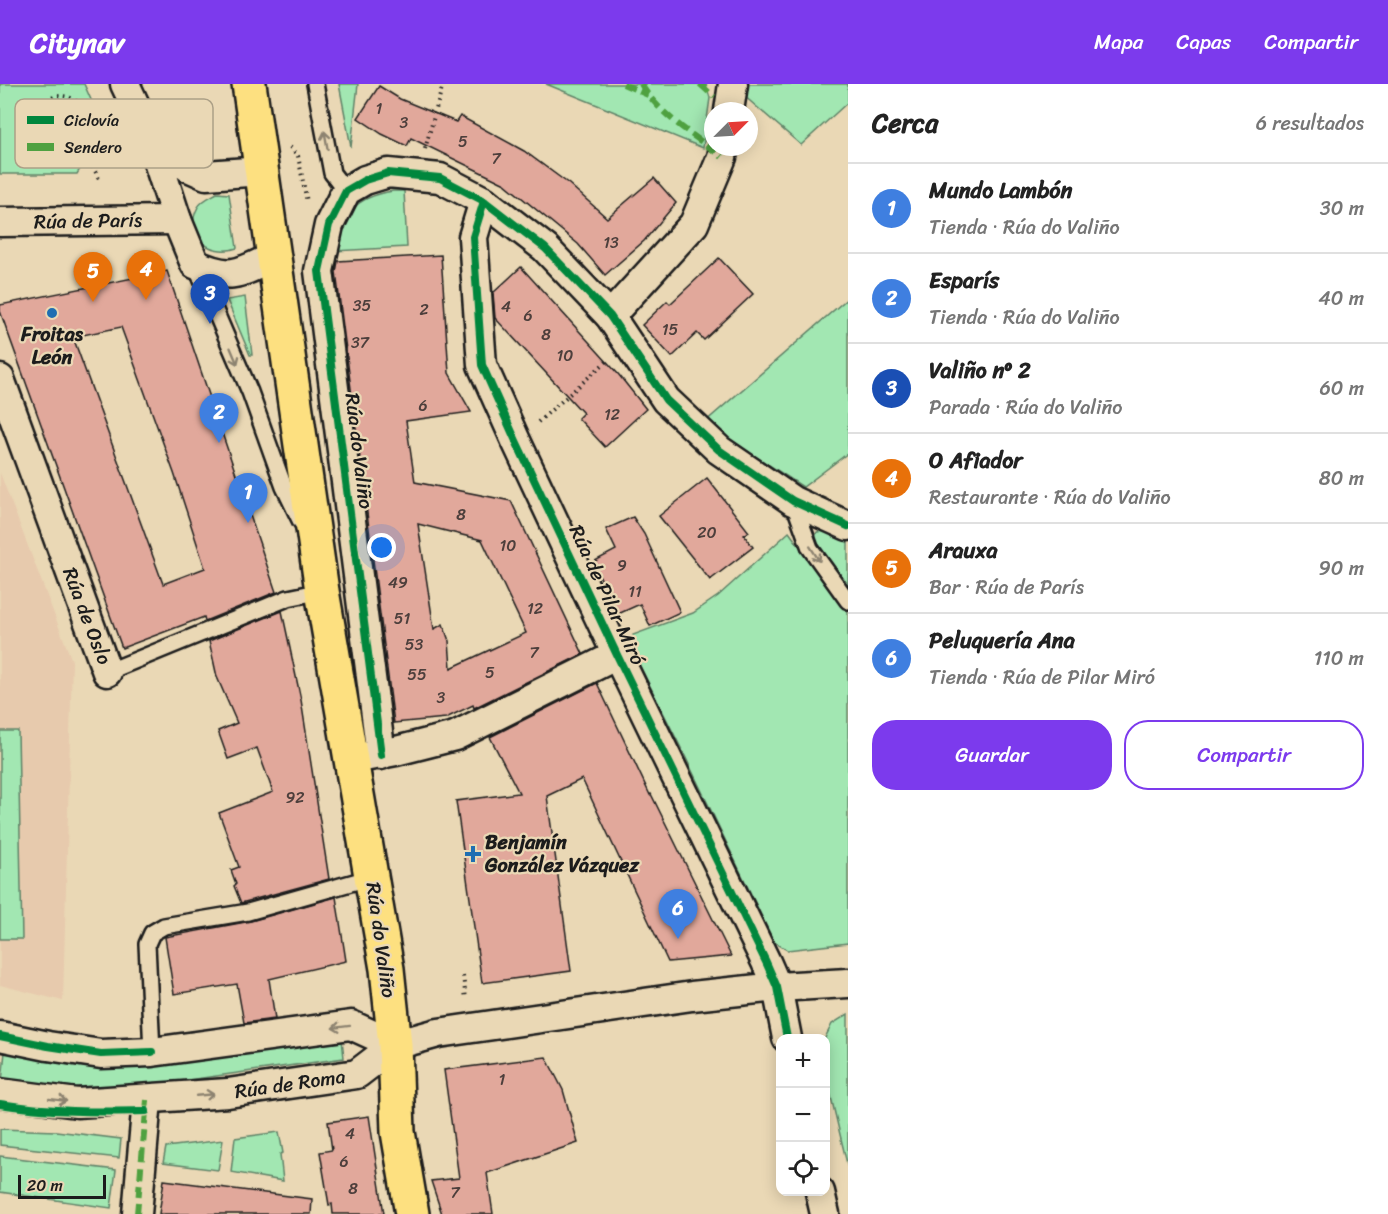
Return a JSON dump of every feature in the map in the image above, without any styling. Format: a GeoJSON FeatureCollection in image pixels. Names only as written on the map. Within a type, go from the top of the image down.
{"type":"FeatureCollection","features":[{"type":"Feature","properties":{"kind":"main road","name":"Rúa do Valiño"},"geometry":{"type":"LineString","coordinates":[[249,84],[322,591],[367,757],[372,877],[387,969],[395,1045],[398,1132],[412,1214]]}},
{"type":"Feature","properties":{"kind":"street","name":"Rúa do Valiño"},"geometry":{"type":"LineString","coordinates":[[125,84],[132,99]]}},
{"type":"Feature","properties":{"kind":"street"},"geometry":{"type":"LineString","coordinates":[[610,316],[694,224],[722,156]]}},
{"type":"Feature","properties":{"kind":"street","name":"Rúa do Valiño"},"geometry":{"type":"LineString","coordinates":[[160,168],[177,220],[195,264]]}},
{"type":"Feature","properties":{"kind":"street","name":"Rúa do Valiño"},"geometry":{"type":"LineString","coordinates":[[190,168],[206,175]]}},
{"type":"Feature","properties":{"kind":"street"},"geometry":{"type":"LineString","coordinates":[[177,220],[185,198],[195,184],[206,175],[262,171]]}},
{"type":"Feature","properties":{"kind":"street"},"geometry":{"type":"LineString","coordinates":[[346,191],[364,180],[388,173],[440,178],[484,201],[545,248],[610,316],[666,400],[720,450],[793,501],[848,526]]}},
{"type":"Feature","properties":{"kind":"street","name":"Rúa do Valiño"},"geometry":{"type":"LineString","coordinates":[[346,191],[329,225],[319,271],[367,757]]}},
{"type":"Feature","properties":{"kind":"street","name":"Rúa de Pilar Miró"},"geometry":{"type":"LineString","coordinates":[[484,201],[472,237],[482,365],[617,655],[777,987],[786,1034]]}},
{"type":"Feature","properties":{"kind":"street","name":"Rúa de París"},"geometry":{"type":"LineString","coordinates":[[0,222],[177,220]]}},
{"type":"Feature","properties":{"kind":"street"},"geometry":{"type":"LineString","coordinates":[[195,264],[215,273],[230,274],[245,271],[275,256]]}},
{"type":"Feature","properties":{"kind":"street","name":"Rúa de Oslo"},"geometry":{"type":"LineString","coordinates":[[0,379],[107,672]]}},
{"type":"Feature","properties":{"kind":"street"},"geometry":{"type":"LineString","coordinates":[[367,757],[454,736],[617,655]]}},
{"type":"Feature","properties":{"kind":"street"},"geometry":{"type":"LineString","coordinates":[[0,1036],[48,1047],[101,1054],[152,1052],[351,1025],[395,1045],[438,1033],[692,996],[848,982]]}},
{"type":"Feature","properties":{"kind":"street","name":"Rúa de Roma"},"geometry":{"type":"LineString","coordinates":[[0,1093],[77,1103],[228,1093],[357,1074],[395,1045]]}},
{"type":"Feature","properties":{"kind":"street"},"geometry":{"type":"LineString","coordinates":[[137,1214],[147,1100]]}},
{"type":"Feature","properties":{"kind":"street"},"geometry":{"type":"LineString","coordinates":[[821,1196],[825,1214]]}},
{"type":"Feature","properties":{"kind":"lane"},"geometry":{"type":"LineString","coordinates":[[315,84],[332,173],[346,191]]}},
{"type":"Feature","properties":{"kind":"lane","name":"Rúa do Valiño"},"geometry":{"type":"LineString","coordinates":[[195,264],[250,392],[284,487],[317,553]]}},
{"type":"Feature","properties":{"kind":"lane"},"geometry":{"type":"LineString","coordinates":[[793,501],[810,548],[848,601]]}},
{"type":"Feature","properties":{"kind":"lane","name":"Rúa de Oslo"},"geometry":{"type":"LineString","coordinates":[[107,672],[288,598],[322,591]]}},
{"type":"Feature","properties":{"kind":"lane"},"geometry":{"type":"LineString","coordinates":[[152,1052],[147,944],[152,933],[164,926],[248,912],[372,877]]}},
{"type":"Feature","properties":{"kind":"path"},"geometry":{"type":"LineString","coordinates":[[418,176],[443,84]]}},
{"type":"Feature","properties":{"kind":"path"},"geometry":{"type":"LineString","coordinates":[[51,99],[56,96],[72,99]]}},
{"type":"Feature","properties":{"kind":"path"},"geometry":{"type":"LineString","coordinates":[[290,147],[298,156],[307,203]]}},
{"type":"Feature","properties":{"kind":"path"},"geometry":{"type":"LineString","coordinates":[[93,168],[101,182]]}},
{"type":"Feature","properties":{"kind":"path"},"geometry":{"type":"LineString","coordinates":[[516,441],[627,342]]}},
{"type":"Feature","properties":{"kind":"path"},"geometry":{"type":"LineString","coordinates":[[463,976],[466,999]]}},
{"type":"Feature","properties":{"kind":"shaded area"},"geometry":{"type":"Polygon","coordinates":[[[0,473],[72,661],[63,1001],[0,985],[0,473]]]}},
{"type":"Feature","properties":{"kind":"green space"},"geometry":{"type":"Polygon","coordinates":[[[0,84],[84,84],[91,99],[15,99],[15,168],[81,168],[77,174],[0,174],[0,84]]]}},
{"type":"Feature","properties":{"kind":"green space"},"geometry":{"type":"Polygon","coordinates":[[[339,84],[358,84],[351,147],[339,84]]]}},
{"type":"Feature","properties":{"kind":"green space"},"geometry":{"type":"Polygon","coordinates":[[[546,84],[706,84],[710,98],[709,102],[704,102],[703,148],[546,84]]]}},
{"type":"Feature","properties":{"kind":"green space"},"geometry":{"type":"Polygon","coordinates":[[[743,84],[848,84],[848,102],[801,145],[758,108],[758,102],[751,102],[743,95],[743,84]]]}},
{"type":"Feature","properties":{"kind":"green space"},"geometry":{"type":"Polygon","coordinates":[[[393,191],[404,191],[407,247],[334,251],[342,227],[352,209],[368,198],[393,191]]]}},
{"type":"Feature","properties":{"kind":"green space"},"geometry":{"type":"Polygon","coordinates":[[[217,193],[229,194],[237,248],[217,250],[208,247],[196,234],[194,217],[198,207],[217,193]]]}},
{"type":"Feature","properties":{"kind":"green space"},"geometry":{"type":"Polygon","coordinates":[[[245,297],[252,355],[250,355],[227,300],[245,297]]]}},
{"type":"Feature","properties":{"kind":"green space"},"geometry":{"type":"Polygon","coordinates":[[[848,298],[848,453],[803,487],[704,423],[848,298]]]}},
{"type":"Feature","properties":{"kind":"green space"},"geometry":{"type":"Polygon","coordinates":[[[826,531],[848,540],[848,592],[814,541],[817,532],[826,531]]]}},
{"type":"Feature","properties":{"kind":"green space"},"geometry":{"type":"Polygon","coordinates":[[[789,532],[848,612],[848,943],[787,950],[774,942],[630,642],[633,635],[693,613],[718,596],[789,532]]]}},
{"type":"Feature","properties":{"kind":"green space"},"geometry":{"type":"Polygon","coordinates":[[[0,731],[18,731],[22,939],[0,939],[0,731]]]}},
{"type":"Feature","properties":{"kind":"green space"},"geometry":{"type":"Polygon","coordinates":[[[848,1014],[848,1168],[830,1093],[830,1034],[827,1034],[832,1024],[848,1014]]]}},
{"type":"Feature","properties":{"kind":"green space"},"geometry":{"type":"Polygon","coordinates":[[[342,1039],[344,1058],[159,1084],[76,1087],[2,1081],[5,1052],[70,1065],[135,1067],[342,1039]]]}},
{"type":"Feature","properties":{"kind":"green space"},"geometry":{"type":"Polygon","coordinates":[[[0,1129],[56,1131],[121,1139],[119,1158],[0,1145],[0,1129]]]}},
{"type":"Feature","properties":{"kind":"green space"},"geometry":{"type":"Polygon","coordinates":[[[279,1132],[283,1153],[280,1154],[283,1181],[231,1172],[235,1138],[279,1132]]]}},
{"type":"Feature","properties":{"kind":"green space"},"geometry":{"type":"Polygon","coordinates":[[[223,1140],[218,1170],[163,1163],[166,1147],[223,1140]]]}},
{"type":"Feature","properties":{"kind":"green space"},"geometry":{"type":"Polygon","coordinates":[[[0,1156],[116,1170],[111,1208],[0,1192],[0,1156]]]}},
{"type":"Feature","properties":{"kind":"building"},"geometry":{"type":"Polygon","coordinates":[[[379,86],[400,99],[456,122],[460,116],[524,151],[569,184],[607,218],[654,178],[676,203],[644,241],[605,275],[578,244],[505,184],[411,138],[407,146],[382,134],[358,118],[379,86]]]}},
{"type":"Feature","properties":{"kind":"building"},"geometry":{"type":"Polygon","coordinates":[[[441,255],[449,373],[471,412],[406,421],[415,482],[511,501],[583,654],[474,708],[473,705],[446,718],[394,723],[336,272],[338,261],[441,255]],[[418,524],[434,629],[443,624],[449,641],[451,668],[526,633],[482,540],[418,524]]]}},
{"type":"Feature","properties":{"kind":"building"},"geometry":{"type":"Polygon","coordinates":[[[719,258],[753,294],[704,340],[697,333],[672,357],[642,325],[667,301],[670,304],[719,258]]]}},
{"type":"Feature","properties":{"kind":"building"},"geometry":{"type":"Polygon","coordinates":[[[521,267],[619,375],[646,409],[605,447],[578,418],[583,413],[495,318],[493,293],[521,267]]]}},
{"type":"Feature","properties":{"kind":"building"},"geometry":{"type":"Polygon","coordinates":[[[167,271],[276,592],[205,621],[204,617],[122,648],[0,311],[0,305],[167,271]],[[121,327],[73,337],[163,584],[205,568],[174,473],[121,327]]]}},
{"type":"Feature","properties":{"kind":"building"},"geometry":{"type":"Polygon","coordinates":[[[707,478],[749,532],[744,535],[753,547],[710,580],[659,516],[707,478]]]}},
{"type":"Feature","properties":{"kind":"building"},"geometry":{"type":"Polygon","coordinates":[[[633,517],[644,534],[680,612],[650,626],[640,604],[618,614],[593,562],[616,550],[606,529],[633,517]]]}},
{"type":"Feature","properties":{"kind":"building"},"geometry":{"type":"Polygon","coordinates":[[[282,611],[301,700],[329,879],[241,903],[231,870],[239,867],[219,813],[273,792],[257,748],[228,759],[218,731],[237,723],[217,677],[209,641],[282,611]]]}},
{"type":"Feature","properties":{"kind":"building"},"geometry":{"type":"Polygon","coordinates":[[[597,683],[731,956],[668,962],[582,779],[547,796],[571,971],[482,983],[456,801],[519,793],[490,737],[597,683]]]}},
{"type":"Feature","properties":{"kind":"building"},"geometry":{"type":"Polygon","coordinates":[[[336,897],[346,961],[269,979],[275,1019],[244,1023],[237,984],[174,994],[165,937],[251,921],[336,897]]]}},
{"type":"Feature","properties":{"kind":"building"},"geometry":{"type":"Polygon","coordinates":[[[546,1057],[563,1090],[578,1143],[487,1173],[493,1214],[442,1214],[431,1181],[459,1178],[444,1070],[546,1057]]]}},
{"type":"Feature","properties":{"kind":"building"},"geometry":{"type":"Polygon","coordinates":[[[369,1116],[384,1214],[333,1214],[332,1204],[329,1205],[320,1152],[332,1150],[328,1122],[369,1116]]]}},
{"type":"Feature","properties":{"kind":"building"},"geometry":{"type":"Polygon","coordinates":[[[164,1180],[312,1199],[311,1214],[159,1214],[164,1180]]]}},
{"type":"Feature","properties":{"kind":"marked path"},"geometry":{"type":"LineString","coordinates":[[623,84],[648,95]]}},
{"type":"Feature","properties":{"kind":"marked path"},"geometry":{"type":"LineString","coordinates":[[641,84],[667,115],[722,157]]}},
{"type":"Feature","properties":{"kind":"marked path"},"geometry":{"type":"LineString","coordinates":[[700,84],[714,97]]}},
{"type":"Feature","properties":{"kind":"marked path"},"geometry":{"type":"LineString","coordinates":[[137,1214],[147,1100]]}},
{"type":"Feature","properties":{"kind":"cycle path"},"geometry":{"type":"LineString","coordinates":[[381,755],[319,271],[329,225],[346,191],[365,180],[388,173],[440,178],[484,201],[545,248],[610,316],[666,400],[719,450],[793,501],[848,526]]}},
{"type":"Feature","properties":{"kind":"cycle path"},"geometry":{"type":"LineString","coordinates":[[484,201],[473,237],[482,365],[617,655],[766,962],[777,987],[786,1034]]}},
{"type":"Feature","properties":{"kind":"cycle path"},"geometry":{"type":"LineString","coordinates":[[0,1036],[101,1054],[152,1052]]}},
{"type":"Feature","properties":{"kind":"cycle path"},"geometry":{"type":"LineString","coordinates":[[0,1104],[73,1111],[146,1111]]}},
{"type":"Feature","properties":{"kind":"place","name":"O Afiador"},"geometry":{"type":"Point","coordinates":[146,300]}},
{"type":"Feature","properties":{"kind":"place","name":"Arauxa"},"geometry":{"type":"Point","coordinates":[93,302]}},
{"type":"Feature","properties":{"kind":"place","name":"Froitas León"},"geometry":{"type":"Point","coordinates":[52,313]}},
{"type":"Feature","properties":{"kind":"place","name":"Valiño nº 2"},"geometry":{"type":"Point","coordinates":[210,324]}},
{"type":"Feature","properties":{"kind":"place","name":"Esparís"},"geometry":{"type":"Point","coordinates":[219,443]}},
{"type":"Feature","properties":{"kind":"place","name":"Mundo Lambón"},"geometry":{"type":"Point","coordinates":[248,523]}},
{"type":"Feature","properties":{"kind":"place","name":"Benjamín González Vázquez"},"geometry":{"type":"Point","coordinates":[473,854]}},
{"type":"Feature","properties":{"kind":"place","name":"Peluquería Ana"},"geometry":{"type":"Point","coordinates":[678,939]}}]}
